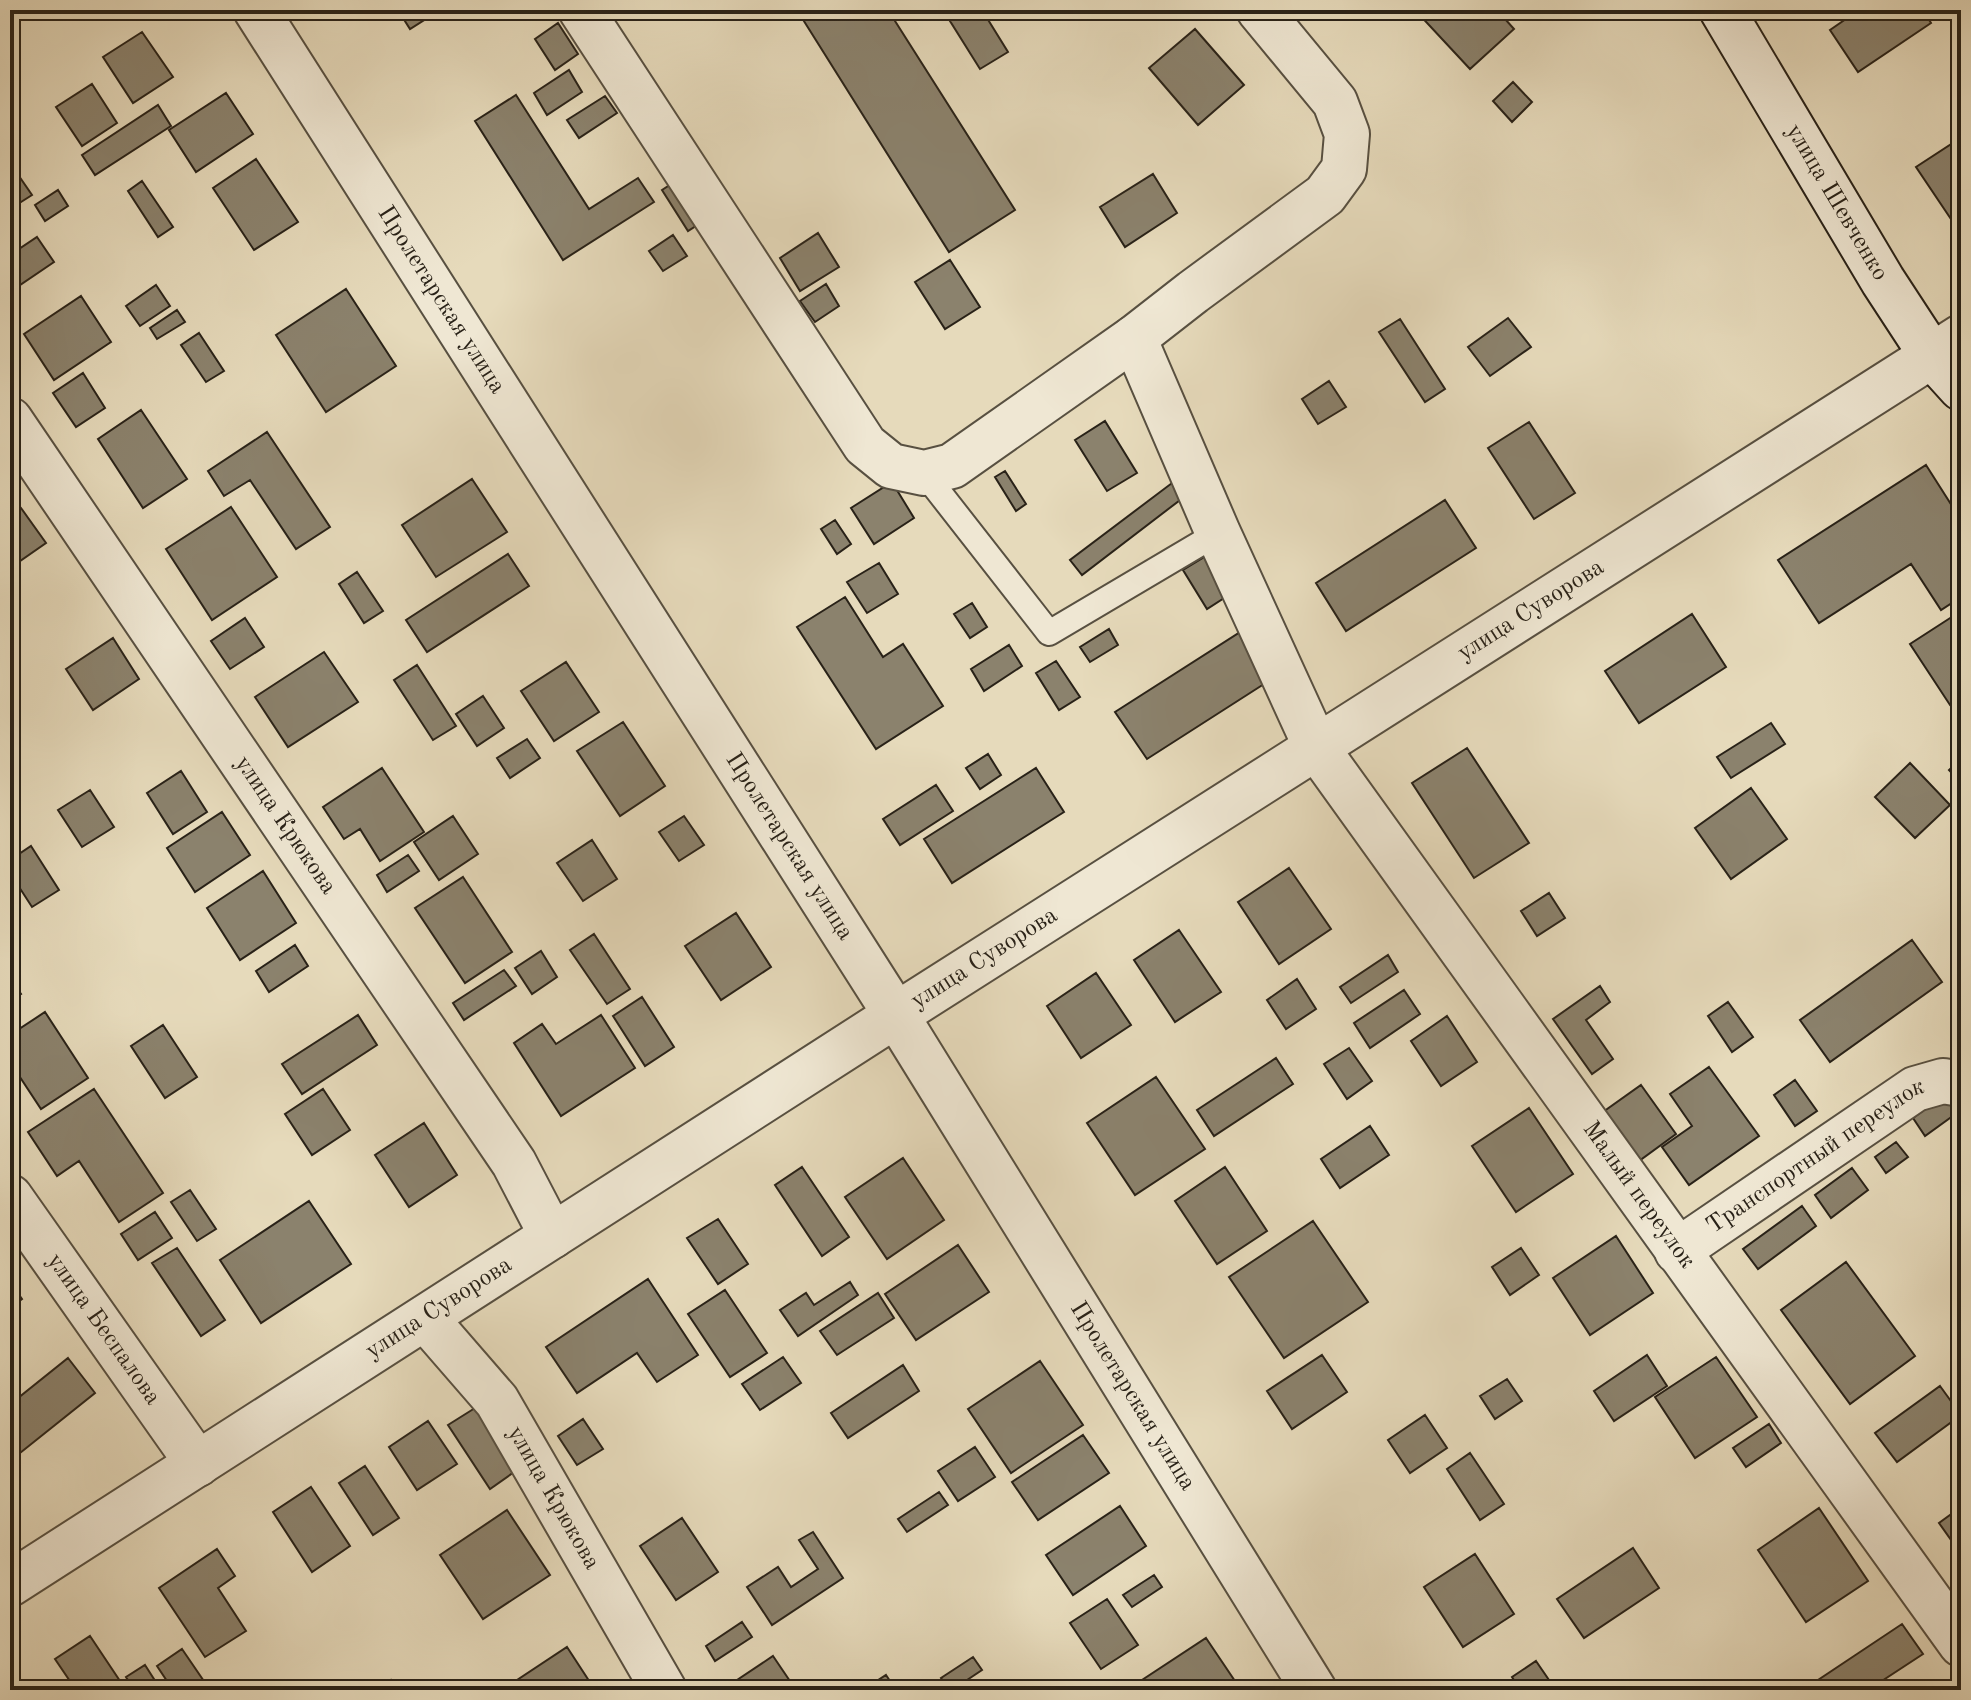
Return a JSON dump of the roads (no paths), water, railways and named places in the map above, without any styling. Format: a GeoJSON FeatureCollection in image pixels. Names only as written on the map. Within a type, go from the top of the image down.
{"type":"FeatureCollection","features":[{"type":"Feature","properties":{"kind":"street","name":"Пролетарская улица"},"geometry":{"type":"LineString","coordinates":[[256,10],[896,1015],[1314,1690]]}},
{"type":"Feature","properties":{"kind":"street"},"geometry":{"type":"LineString","coordinates":[[581,10],[865,445],[891,466],[924,473],[952,466],[1134,338],[1325,195],[1344,169],[1347,134],[1335,102],[1259,10]]}},
{"type":"Feature","properties":{"kind":"street","name":"улица Шевченко"},"geometry":{"type":"LineString","coordinates":[[1722,10],[1883,281],[1946,346],[1961,388]]}},
{"type":"Feature","properties":{"kind":"street","name":"Малый переулок"},"geometry":{"type":"LineString","coordinates":[[1134,338],[1218,533],[1316,747],[1961,1644]]}},
{"type":"Feature","properties":{"kind":"street","name":"улица Суворова"},"geometry":{"type":"LineString","coordinates":[[10,1584],[1946,346]]}},
{"type":"Feature","properties":{"kind":"street","name":"улица Крюкова"},"geometry":{"type":"LineString","coordinates":[[10,420],[514,1163],[552,1236]]}},
{"type":"Feature","properties":{"kind":"street","name":"Транспортный переулок"},"geometry":{"type":"LineString","coordinates":[[1677,1251],[1915,1089],[1943,1081],[1961,1084]]}},
{"type":"Feature","properties":{"kind":"street","name":"улица Беспалова"},"geometry":{"type":"LineString","coordinates":[[10,1197],[198,1464]]}},
{"type":"Feature","properties":{"kind":"street","name":"улица Крюкова"},"geometry":{"type":"LineString","coordinates":[[425,1318],[497,1401],[664,1690]]}},
{"type":"Feature","properties":{"kind":"lane"},"geometry":{"type":"LineString","coordinates":[[924,473],[1049,633],[1218,533]]}}]}
